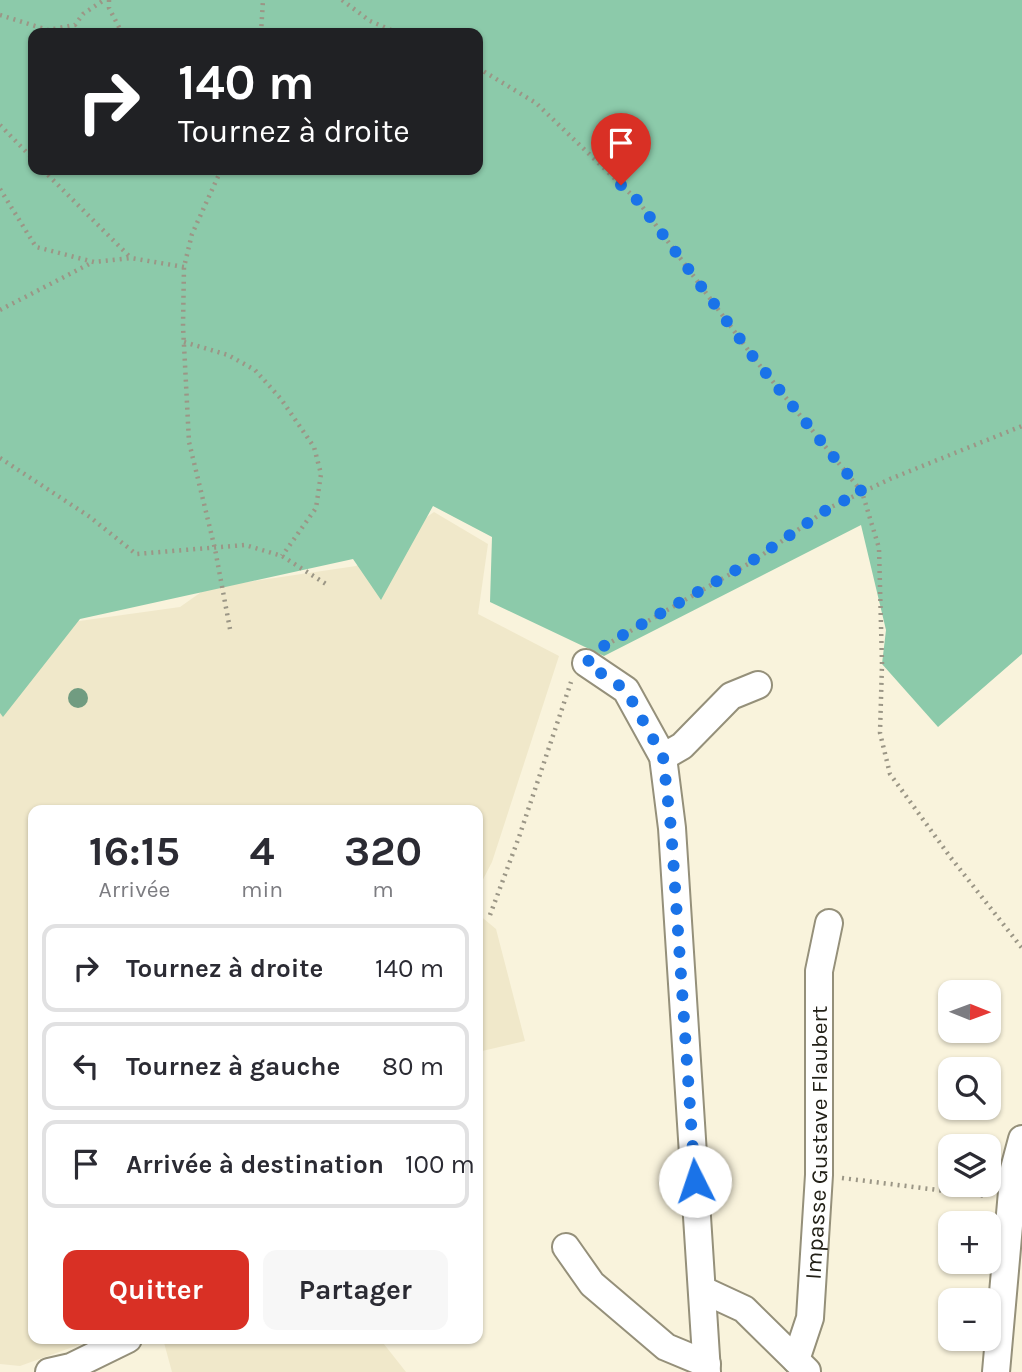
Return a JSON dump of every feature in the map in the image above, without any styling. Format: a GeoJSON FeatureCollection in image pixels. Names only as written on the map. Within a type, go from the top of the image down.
{"type":"FeatureCollection","features":[{"type":"Feature","properties":{"kind":"street"},"geometry":{"type":"LineString","coordinates":[[566,1247],[592,1284],[666,1348],[707,1368],[673,842],[663,757],[626,690],[586,663]]}},
{"type":"Feature","properties":{"kind":"street"},"geometry":{"type":"LineString","coordinates":[[663,757],[682,746],[731,696],[758,685]]}},
{"type":"Feature","properties":{"kind":"street","name":"Impasse Gustave Flaubert"},"geometry":{"type":"LineString","coordinates":[[802,1366],[810,1318],[818,1175],[819,971],[830,923]]}},
{"type":"Feature","properties":{"kind":"street"},"geometry":{"type":"LineString","coordinates":[[996,1372],[1014,1169],[1022,1139]]}},
{"type":"Feature","properties":{"kind":"street"},"geometry":{"type":"LineString","coordinates":[[703,1290],[744,1309],[802,1366]]}},
{"type":"Feature","properties":{"kind":"street"},"geometry":{"type":"LineString","coordinates":[[49,1372],[71,1367],[118,1344]]}},
{"type":"Feature","properties":{"kind":"path"},"geometry":{"type":"LineString","coordinates":[[59,28],[75,25],[83,13],[107,0],[119,28]]}},
{"type":"Feature","properties":{"kind":"path"},"geometry":{"type":"LineString","coordinates":[[261,28],[264,0]]}},
{"type":"Feature","properties":{"kind":"path"},"geometry":{"type":"LineString","coordinates":[[342,0],[370,21],[386,28]]}},
{"type":"Feature","properties":{"kind":"path"},"geometry":{"type":"LineString","coordinates":[[0,15],[42,28]]}},
{"type":"Feature","properties":{"kind":"path"},"geometry":{"type":"LineString","coordinates":[[483,71],[536,103],[638,201],[757,362],[862,492],[879,548],[882,664],[880,733],[890,774],[951,858],[1022,948]]}},
{"type":"Feature","properties":{"kind":"path"},"geometry":{"type":"LineString","coordinates":[[0,125],[28,154]]}},
{"type":"Feature","properties":{"kind":"path"},"geometry":{"type":"LineString","coordinates":[[48,175],[131,258]]}},
{"type":"Feature","properties":{"kind":"path"},"geometry":{"type":"LineString","coordinates":[[219,175],[192,234],[184,267],[184,342],[189,442],[215,549],[230,629]]}},
{"type":"Feature","properties":{"kind":"path"},"geometry":{"type":"LineString","coordinates":[[0,189],[36,247],[94,262],[131,258],[184,267]]}},
{"type":"Feature","properties":{"kind":"path"},"geometry":{"type":"LineString","coordinates":[[0,310],[94,262]]}},
{"type":"Feature","properties":{"kind":"path"},"geometry":{"type":"LineString","coordinates":[[184,342],[228,355],[255,370],[286,407],[314,447],[321,474],[316,508],[282,556]]}},
{"type":"Feature","properties":{"kind":"path"},"geometry":{"type":"LineString","coordinates":[[490,915],[570,683],[604,646],[755,559],[829,508],[1022,426]]}},
{"type":"Feature","properties":{"kind":"path"},"geometry":{"type":"LineString","coordinates":[[0,458],[90,517],[136,554],[244,545],[282,556],[326,584]]}},
{"type":"Feature","properties":{"kind":"path"},"geometry":{"type":"LineString","coordinates":[[818,1175],[1011,1199]]}},
{"type":"Feature","properties":{"kind":"shaded area"},"geometry":{"type":"Polygon","coordinates":[[[434,512],[488,544],[478,614],[559,656],[492,862],[483,879],[483,805],[28,805],[28,1344],[81,1344],[20,1366],[0,1364],[0,632],[180,607],[207,588],[356,566],[434,512]]]}},
{"type":"Feature","properties":{"kind":"shaded area"},"geometry":{"type":"Polygon","coordinates":[[[483,918],[496,929],[525,1041],[483,1051],[483,918]]]}},
{"type":"Feature","properties":{"kind":"shaded area"},"geometry":{"type":"Polygon","coordinates":[[[164,1344],[384,1344],[406,1372],[172,1372],[164,1344]]]}},
{"type":"Feature","properties":{"kind":"green space"},"geometry":{"type":"Polygon","coordinates":[[[0,0],[1022,0],[1022,654],[938,727],[882,664],[886,630],[861,525],[604,656],[490,602],[492,537],[433,506],[381,600],[353,559],[80,619],[3,717],[0,713],[0,0]]]}},
{"type":"Feature","properties":{"kind":"route"},"geometry":{"type":"LineString","coordinates":[[621,185],[638,201],[757,362],[862,492],[829,508],[755,559],[604,646],[586,663],[626,690],[663,757],[671,828],[695,1181]]}}]}
